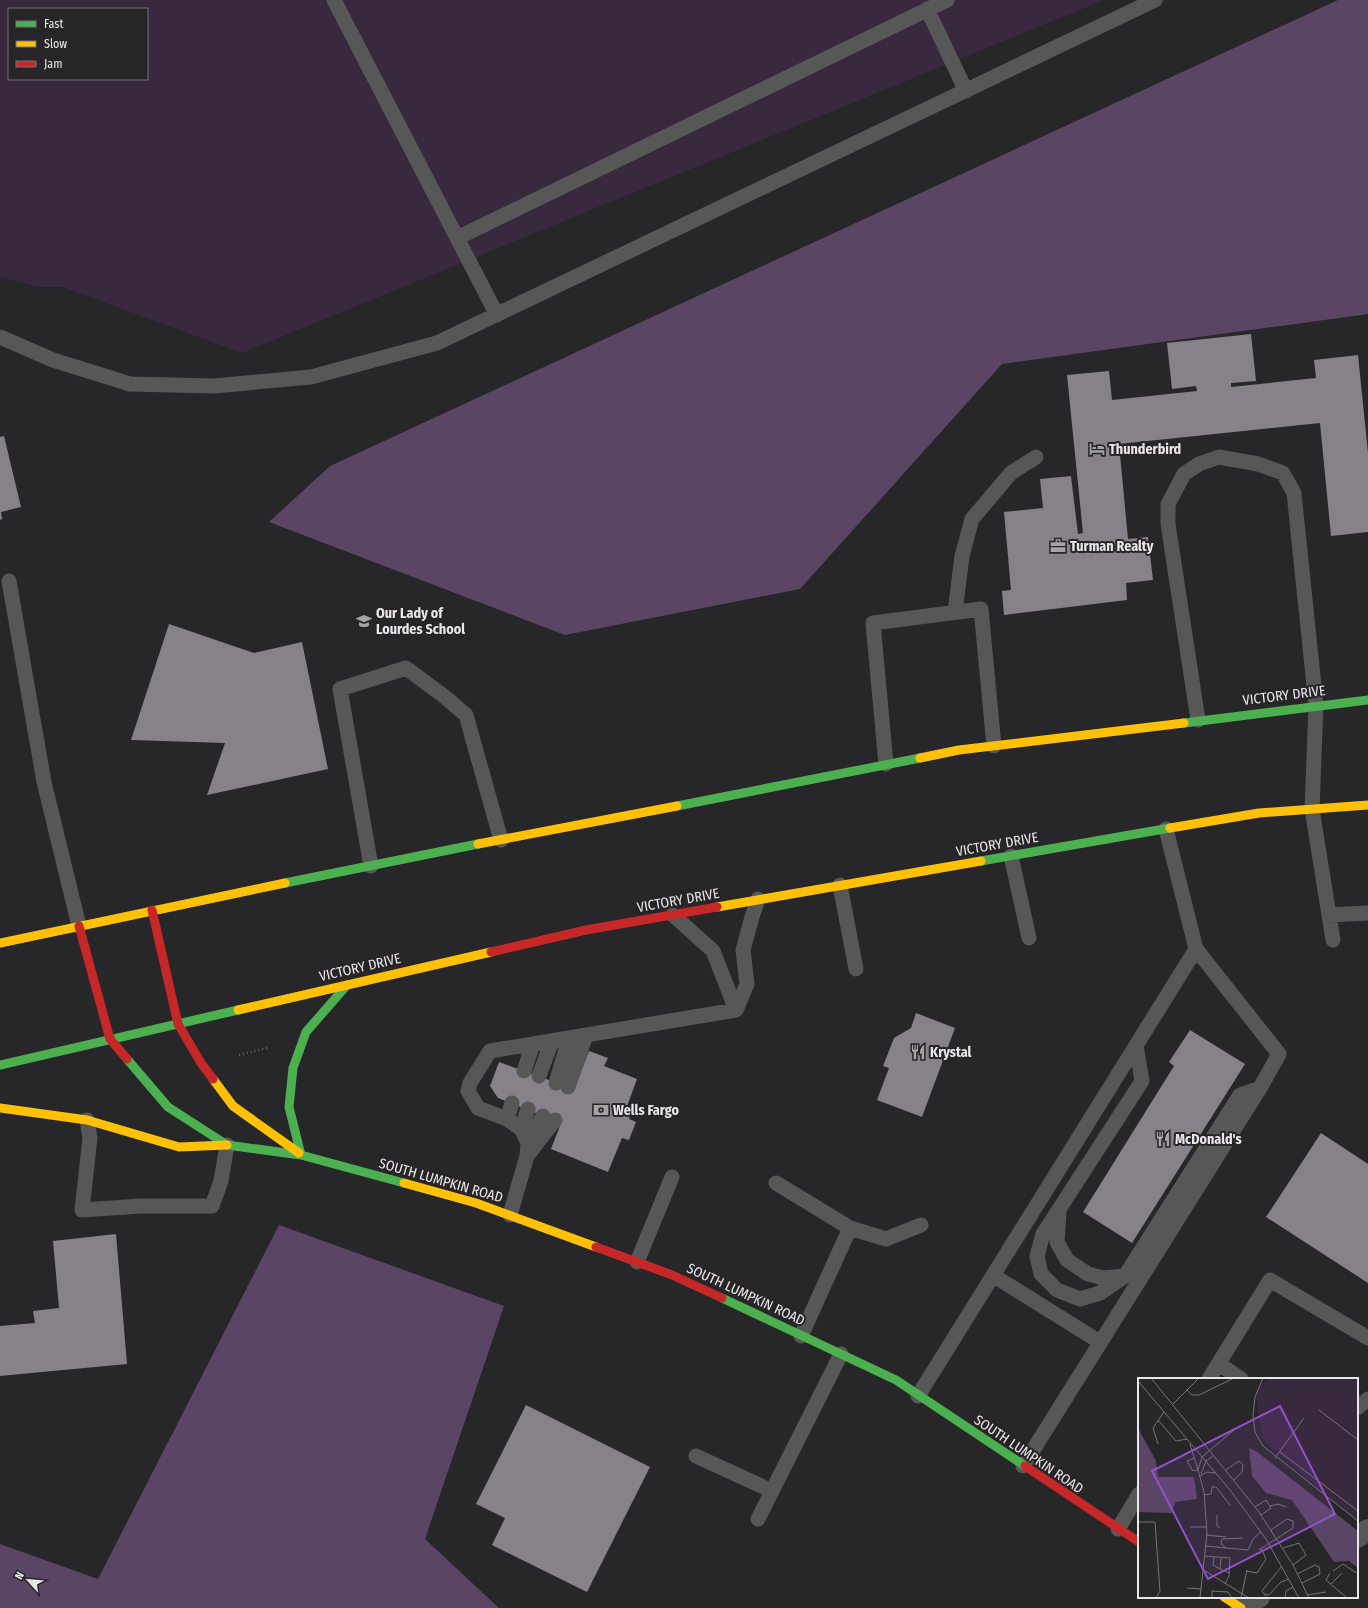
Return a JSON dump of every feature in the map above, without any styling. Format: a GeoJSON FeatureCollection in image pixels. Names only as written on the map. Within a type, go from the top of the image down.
{"type":"FeatureCollection","features":[{"type":"Feature","properties":{"kind":"main road","name":"VICTORY DRIVE"},"geometry":{"type":"LineString","coordinates":[[0,943],[152,910],[959,750],[1316,705],[1368,700]]}},
{"type":"Feature","properties":{"kind":"main road","name":"VICTORY DRIVE"},"geometry":{"type":"LineString","coordinates":[[0,1065],[586,930],[1259,812],[1368,805]]}},
{"type":"Feature","properties":{"kind":"main road","name":"SOUTH LUMPKIN ROAD"},"geometry":{"type":"LineString","coordinates":[[152,910],[178,1024],[201,1063],[233,1106],[301,1155]]}},
{"type":"Feature","properties":{"kind":"main road","name":"SOUTH LUMPKIN ROAD"},"geometry":{"type":"LineString","coordinates":[[79,926],[110,1039],[168,1107],[227,1145],[301,1155],[476,1202],[672,1276],[896,1380],[1138,1541]]}},
{"type":"Feature","properties":{"kind":"main road"},"geometry":{"type":"LineString","coordinates":[[301,1155],[288,1107],[292,1068],[306,1032],[347,985]]}},
{"type":"Feature","properties":{"kind":"main road"},"geometry":{"type":"LineString","coordinates":[[0,1108],[87,1120],[179,1147],[227,1145]]}},
{"type":"Feature","properties":{"kind":"main road"},"geometry":{"type":"LineString","coordinates":[[1226,1598],[1241,1608]]}},
{"type":"Feature","properties":{"kind":"street"},"geometry":{"type":"LineString","coordinates":[[1358,1536],[1368,1530]]}},
{"type":"Feature","properties":{"kind":"street"},"geometry":{"type":"LineString","coordinates":[[1241,1608],[1257,1598]]}},
{"type":"Feature","properties":{"kind":"lane"},"geometry":{"type":"LineString","coordinates":[[334,0],[497,315]]}},
{"type":"Feature","properties":{"kind":"lane"},"geometry":{"type":"LineString","coordinates":[[457,238],[947,0]]}},
{"type":"Feature","properties":{"kind":"lane"},"geometry":{"type":"LineString","coordinates":[[0,337],[53,360],[130,384],[214,386],[310,377],[437,343],[1155,0]]}},
{"type":"Feature","properties":{"kind":"lane"},"geometry":{"type":"LineString","coordinates":[[928,10],[966,91]]}},
{"type":"Feature","properties":{"kind":"lane"},"geometry":{"type":"LineString","coordinates":[[955,612],[962,556],[972,519],[1011,473],[1036,457]]}},
{"type":"Feature","properties":{"kind":"lane"},"geometry":{"type":"LineString","coordinates":[[1198,720],[1168,524],[1168,504],[1184,474],[1199,464],[1219,457],[1258,464],[1284,473],[1294,493],[1316,705],[1312,809],[1333,940]]}},
{"type":"Feature","properties":{"kind":"lane"},"geometry":{"type":"LineString","coordinates":[[9,581],[44,782],[79,926]]}},
{"type":"Feature","properties":{"kind":"lane"},"geometry":{"type":"LineString","coordinates":[[886,764],[873,623],[981,609],[994,746]]}},
{"type":"Feature","properties":{"kind":"lane"},"geometry":{"type":"LineString","coordinates":[[371,866],[340,689],[406,668],[445,697],[466,715],[501,840]]}},
{"type":"Feature","properties":{"kind":"lane"},"geometry":{"type":"LineString","coordinates":[[1023,1466],[1260,1088],[1279,1054],[1196,949],[1166,829]]}},
{"type":"Feature","properties":{"kind":"lane"},"geometry":{"type":"LineString","coordinates":[[1011,856],[1029,938]]}},
{"type":"Feature","properties":{"kind":"lane"},"geometry":{"type":"LineString","coordinates":[[840,885],[856,969]]}},
{"type":"Feature","properties":{"kind":"lane"},"geometry":{"type":"LineString","coordinates":[[736,1010],[747,984],[743,950],[758,900]]}},
{"type":"Feature","properties":{"kind":"lane"},"geometry":{"type":"LineString","coordinates":[[1329,915],[1368,913]]}},
{"type":"Feature","properties":{"kind":"lane"},"geometry":{"type":"LineString","coordinates":[[673,915],[713,951],[736,1010]]}},
{"type":"Feature","properties":{"kind":"lane"},"geometry":{"type":"LineString","coordinates":[[918,1396],[1196,949]]}},
{"type":"Feature","properties":{"kind":"lane"},"geometry":{"type":"LineString","coordinates":[[528,1150],[521,1129],[507,1119],[478,1108],[468,1090],[470,1083],[490,1051],[736,1010]]}},
{"type":"Feature","properties":{"kind":"lane"},"geometry":{"type":"LineString","coordinates":[[569,1038],[562,1085],[586,1035]]}},
{"type":"Feature","properties":{"kind":"lane"},"geometry":{"type":"LineString","coordinates":[[539,1076],[552,1041]]}},
{"type":"Feature","properties":{"kind":"lane"},"geometry":{"type":"LineString","coordinates":[[524,1071],[534,1044]]}},
{"type":"Feature","properties":{"kind":"lane"},"geometry":{"type":"LineString","coordinates":[[1136,1044],[1142,1081],[1043,1234],[1037,1256],[1041,1274],[1057,1290],[1080,1299],[1100,1293],[1125,1276],[1240,1095],[1260,1088]]}},
{"type":"Feature","properties":{"kind":"lane"},"geometry":{"type":"LineString","coordinates":[[507,1119],[512,1103]]}},
{"type":"Feature","properties":{"kind":"lane"},"geometry":{"type":"LineString","coordinates":[[521,1129],[528,1109]]}},
{"type":"Feature","properties":{"kind":"lane"},"geometry":{"type":"LineString","coordinates":[[510,1215],[528,1150],[549,1118]]}},
{"type":"Feature","properties":{"kind":"lane"},"geometry":{"type":"LineString","coordinates":[[87,1120],[90,1138],[82,1210],[141,1206],[212,1206],[221,1180],[227,1145]]}},
{"type":"Feature","properties":{"kind":"lane"},"geometry":{"type":"LineString","coordinates":[[637,1262],[672,1177]]}},
{"type":"Feature","properties":{"kind":"lane"},"geometry":{"type":"LineString","coordinates":[[776,1183],[850,1228],[886,1240],[921,1225]]}},
{"type":"Feature","properties":{"kind":"lane"},"geometry":{"type":"LineString","coordinates":[[1059,1210],[1057,1242],[1067,1260],[1088,1274],[1103,1278],[1125,1276]]}},
{"type":"Feature","properties":{"kind":"lane"},"geometry":{"type":"LineString","coordinates":[[801,1336],[850,1228]]}},
{"type":"Feature","properties":{"kind":"lane"},"geometry":{"type":"LineString","coordinates":[[994,1276],[1100,1342]]}},
{"type":"Feature","properties":{"kind":"lane"},"geometry":{"type":"LineString","coordinates":[[1210,1378],[1270,1280],[1368,1338]]}},
{"type":"Feature","properties":{"kind":"lane"},"geometry":{"type":"LineString","coordinates":[[758,1518],[841,1354]]}},
{"type":"Feature","properties":{"kind":"lane"},"geometry":{"type":"LineString","coordinates":[[1219,1364],[1240,1378]]}},
{"type":"Feature","properties":{"kind":"lane"},"geometry":{"type":"LineString","coordinates":[[1358,1407],[1368,1399]]}},
{"type":"Feature","properties":{"kind":"lane"},"geometry":{"type":"LineString","coordinates":[[696,1456],[772,1491]]}},
{"type":"Feature","properties":{"kind":"lane"},"geometry":{"type":"LineString","coordinates":[[1118,1528],[1138,1496]]}},
{"type":"Feature","properties":{"kind":"path"},"geometry":{"type":"LineString","coordinates":[[240,1055],[273,1047]]}},
{"type":"Feature","properties":{"kind":"shaded area"},"geometry":{"type":"Polygon","coordinates":[[[0,0],[1104,0],[242,353],[63,287],[38,287],[0,277],[0,0]]]}},
{"type":"Feature","properties":{"kind":"shaded area"},"geometry":{"type":"Polygon","coordinates":[[[1338,0],[1368,0],[1368,314],[1002,364],[800,589],[565,635],[269,522],[330,466],[1338,0]]]}},
{"type":"Feature","properties":{"kind":"shaded area"},"geometry":{"type":"Polygon","coordinates":[[[279,1225],[504,1306],[425,1539],[499,1608],[0,1608],[0,1544],[98,1579],[279,1225]]]}},
{"type":"Feature","properties":{"kind":"building","name":"Thunderbird"},"geometry":{"type":"Polygon","coordinates":[[[1251,334],[1256,381],[1231,383],[1231,387],[1316,378],[1314,360],[1358,355],[1368,453],[1368,532],[1331,536],[1320,423],[1119,444],[1128,539],[1148,537],[1153,580],[1126,583],[1127,600],[1004,615],[1002,591],[1011,590],[1004,512],[1043,508],[1040,479],[1071,476],[1078,534],[1083,533],[1067,375],[1109,371],[1112,400],[1197,391],[1196,386],[1172,389],[1167,343],[1251,334]]]}},
{"type":"Feature","properties":{"kind":"building"},"geometry":{"type":"Polygon","coordinates":[[[4,436],[21,507],[1,512],[2,519],[0,520],[0,437],[4,436]]]}},
{"type":"Feature","properties":{"kind":"building"},"geometry":{"type":"Polygon","coordinates":[[[169,624],[254,653],[302,642],[328,769],[207,795],[225,743],[131,740],[169,624]]]}},
{"type":"Feature","properties":{"kind":"building","name":"Krystal"},"geometry":{"type":"Polygon","coordinates":[[[916,1013],[955,1028],[922,1117],[877,1100],[889,1068],[883,1066],[894,1038],[911,1028],[916,1013]]]}},
{"type":"Feature","properties":{"kind":"building","name":"McDonald's"},"geometry":{"type":"Polygon","coordinates":[[[1190,1030],[1245,1064],[1132,1243],[1083,1212],[1174,1066],[1169,1062],[1190,1030]]]}},
{"type":"Feature","properties":{"kind":"building","name":"Wells Fargo"},"geometry":{"type":"Polygon","coordinates":[[[589,1051],[608,1058],[604,1066],[637,1079],[626,1109],[632,1111],[629,1119],[636,1122],[629,1140],[622,1138],[608,1172],[551,1149],[561,1123],[498,1098],[490,1086],[499,1062],[574,1089],[589,1051]]]}},
{"type":"Feature","properties":{"kind":"building"},"geometry":{"type":"Polygon","coordinates":[[[1321,1133],[1368,1164],[1368,1283],[1266,1217],[1321,1133]]]}},
{"type":"Feature","properties":{"kind":"building"},"geometry":{"type":"Polygon","coordinates":[[[116,1234],[127,1364],[0,1376],[0,1326],[35,1323],[33,1311],[59,1308],[53,1241],[116,1234]]]}},
{"type":"Feature","properties":{"kind":"building"},"geometry":{"type":"Polygon","coordinates":[[[526,1405],[650,1467],[587,1592],[492,1545],[505,1518],[476,1504],[526,1405]]]}},
{"type":"Feature","properties":{"kind":"traffic: fast"},"geometry":{"type":"LineString","coordinates":[[1184,723],[1368,700]]}},
{"type":"Feature","properties":{"kind":"traffic: fast"},"geometry":{"type":"LineString","coordinates":[[677,806],[920,758]]}},
{"type":"Feature","properties":{"kind":"traffic: fast"},"geometry":{"type":"LineString","coordinates":[[981,861],[1170,828]]}},
{"type":"Feature","properties":{"kind":"traffic: fast"},"geometry":{"type":"LineString","coordinates":[[285,883],[478,844]]}},
{"type":"Feature","properties":{"kind":"traffic: fast"},"geometry":{"type":"LineString","coordinates":[[301,1155],[289,1107],[293,1068],[306,1032],[347,985]]}},
{"type":"Feature","properties":{"kind":"traffic: fast"},"geometry":{"type":"LineString","coordinates":[[0,1065],[238,1010]]}},
{"type":"Feature","properties":{"kind":"traffic: fast"},"geometry":{"type":"LineString","coordinates":[[127,1059],[168,1107],[227,1145],[301,1155],[404,1183]]}},
{"type":"Feature","properties":{"kind":"traffic: fast"},"geometry":{"type":"LineString","coordinates":[[722,1298],[896,1380],[1025,1466]]}},
{"type":"Feature","properties":{"kind":"traffic: slow"},"geometry":{"type":"LineString","coordinates":[[920,758],[959,750],[1184,723]]}},
{"type":"Feature","properties":{"kind":"traffic: slow"},"geometry":{"type":"LineString","coordinates":[[1170,828],[1259,813],[1368,805]]}},
{"type":"Feature","properties":{"kind":"traffic: slow"},"geometry":{"type":"LineString","coordinates":[[478,844],[677,806]]}},
{"type":"Feature","properties":{"kind":"traffic: slow"},"geometry":{"type":"LineString","coordinates":[[717,907],[981,861]]}},
{"type":"Feature","properties":{"kind":"traffic: slow"},"geometry":{"type":"LineString","coordinates":[[0,943],[285,883]]}},
{"type":"Feature","properties":{"kind":"traffic: slow"},"geometry":{"type":"LineString","coordinates":[[238,1010],[491,952]]}},
{"type":"Feature","properties":{"kind":"traffic: slow"},"geometry":{"type":"LineString","coordinates":[[213,1079],[233,1106],[299,1153]]}},
{"type":"Feature","properties":{"kind":"traffic: slow"},"geometry":{"type":"LineString","coordinates":[[0,1108],[87,1120],[179,1147],[227,1145]]}},
{"type":"Feature","properties":{"kind":"traffic: slow"},"geometry":{"type":"LineString","coordinates":[[404,1183],[476,1203],[596,1247]]}},
{"type":"Feature","properties":{"kind":"traffic: slow"},"geometry":{"type":"LineString","coordinates":[[1226,1598],[1241,1608]]}},
{"type":"Feature","properties":{"kind":"traffic: jam"},"geometry":{"type":"LineString","coordinates":[[491,952],[586,930],[717,907]]}},
{"type":"Feature","properties":{"kind":"traffic: jam"},"geometry":{"type":"LineString","coordinates":[[152,910],[178,1024],[201,1063],[213,1079]]}},
{"type":"Feature","properties":{"kind":"traffic: jam"},"geometry":{"type":"LineString","coordinates":[[79,926],[110,1039],[127,1059]]}},
{"type":"Feature","properties":{"kind":"traffic: jam"},"geometry":{"type":"LineString","coordinates":[[596,1247],[672,1275],[722,1298]]}},
{"type":"Feature","properties":{"kind":"traffic: jam"},"geometry":{"type":"LineString","coordinates":[[1025,1466],[1138,1541]]}},
{"type":"Feature","properties":{"kind":"place","name":"Thunderbird"},"geometry":{"type":"Point","coordinates":[1097,449]}},
{"type":"Feature","properties":{"kind":"place","name":"Turman Realty"},"geometry":{"type":"Point","coordinates":[1058,546]}},
{"type":"Feature","properties":{"kind":"place","name":"Our Lady of Lourdes School"},"geometry":{"type":"Point","coordinates":[364,621]}},
{"type":"Feature","properties":{"kind":"place","name":"Krystal"},"geometry":{"type":"Point","coordinates":[918,1052]}},
{"type":"Feature","properties":{"kind":"place","name":"Wells Fargo"},"geometry":{"type":"Point","coordinates":[601,1110]}},
{"type":"Feature","properties":{"kind":"place","name":"McDonald's"},"geometry":{"type":"Point","coordinates":[1163,1139]}}]}
